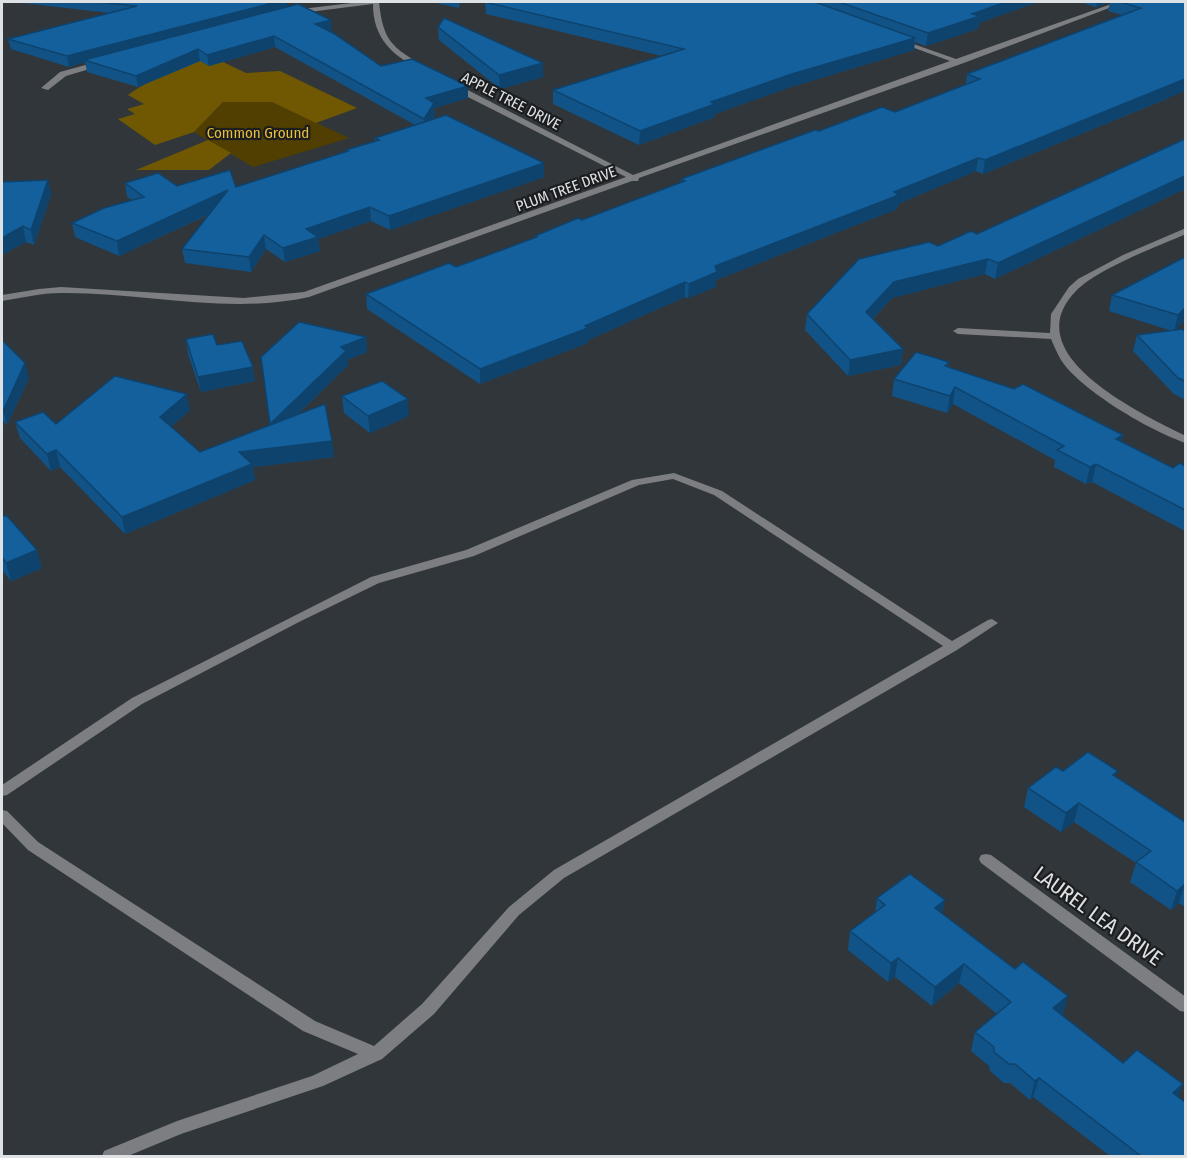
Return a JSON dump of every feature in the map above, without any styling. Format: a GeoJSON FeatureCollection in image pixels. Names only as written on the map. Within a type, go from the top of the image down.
{"type":"FeatureCollection","features":[{"type":"Feature","properties":{"kind":"street"},"geometry":{"type":"LineString","coordinates":[[286,14],[321,6],[374,2],[375,22],[382,36],[407,60],[430,74]]}},
{"type":"Feature","properties":{"kind":"street","name":"PLUM TREE DRIVE"},"geometry":{"type":"LineString","coordinates":[[2,298],[60,290],[229,302],[287,298],[332,287],[1122,2]]}},
{"type":"Feature","properties":{"kind":"street"},"geometry":{"type":"LineString","coordinates":[[892,38],[958,62]]}},
{"type":"Feature","properties":{"kind":"street"},"geometry":{"type":"LineString","coordinates":[[45,88],[63,74],[105,62]]}},
{"type":"Feature","properties":{"kind":"street","name":"APPLE TREE DRIVE"},"geometry":{"type":"LineString","coordinates":[[449,84],[635,179]]}},
{"type":"Feature","properties":{"kind":"street"},"geometry":{"type":"LineString","coordinates":[[1185,231],[1098,273],[1073,288],[1060,303],[1054,320],[1054,336],[1073,370],[1093,389],[1119,406],[1185,440]]}},
{"type":"Feature","properties":{"kind":"street"},"geometry":{"type":"LineString","coordinates":[[958,331],[1054,336]]}},
{"type":"Feature","properties":{"kind":"street"},"geometry":{"type":"LineString","coordinates":[[2,791],[137,701],[375,580],[470,553],[645,480],[674,476],[718,493],[953,647]]}},
{"type":"Feature","properties":{"kind":"street"},"geometry":{"type":"LineString","coordinates":[[110,1156],[177,1128],[317,1081],[384,1050],[428,1009],[514,911],[559,874],[992,623]]}},
{"type":"Feature","properties":{"kind":"street"},"geometry":{"type":"LineString","coordinates":[[2,815],[33,846],[309,1026],[375,1054]]}},
{"type":"Feature","properties":{"kind":"street","name":"LAUREL LEA DRIVE"},"geometry":{"type":"LineString","coordinates":[[986,859],[1185,1006]]}},
{"type":"Feature","properties":{"kind":"green space","name":"Common Ground"},"geometry":{"type":"Polygon","coordinates":[[[223,102],[272,102],[349,138],[253,167],[194,132],[223,102]]]}},
{"type":"Feature","properties":{"kind":"shaded area"},"geometry":{"type":"Polygon","coordinates":[[[192,57],[223,62],[246,73],[280,71],[357,108],[316,123],[272,102],[223,102],[194,132],[155,145],[118,119],[135,114],[127,109],[144,104],[128,95],[192,57]]]}},
{"type":"Feature","properties":{"kind":"shaded area"},"geometry":{"type":"Polygon","coordinates":[[[208,140],[231,153],[209,170],[136,170],[208,140]]]}},
{"type":"Feature","properties":{"kind":"building"},"geometry":{"type":"Polygon","coordinates":[[[97,2],[276,2],[67,56],[8,39],[137,6],[97,2]]]}},
{"type":"Feature","properties":{"kind":"building"},"geometry":{"type":"Polygon","coordinates":[[[485,2],[815,2],[915,38],[792,74],[711,102],[715,104],[640,131],[553,90],[684,49],[485,2]]]}},
{"type":"Feature","properties":{"kind":"building"},"geometry":{"type":"Polygon","coordinates":[[[839,2],[1006,2],[972,14],[980,16],[928,33],[839,2]]]}},
{"type":"Feature","properties":{"kind":"building"},"geometry":{"type":"Polygon","coordinates":[[[1120,2],[1185,2],[1185,79],[985,160],[978,158],[894,192],[899,195],[715,266],[717,272],[689,284],[685,282],[585,326],[588,328],[480,369],[366,294],[449,263],[456,267],[537,237],[535,236],[578,218],[582,220],[685,181],[681,179],[815,130],[819,131],[882,107],[895,112],[980,79],[967,74],[1141,8],[1120,2]]]}},
{"type":"Feature","properties":{"kind":"building"},"geometry":{"type":"Polygon","coordinates":[[[298,4],[331,20],[315,24],[333,33],[381,66],[412,59],[468,86],[426,98],[434,103],[424,119],[274,36],[207,55],[198,49],[136,76],[84,60],[298,4]]]}},
{"type":"Feature","properties":{"kind":"building"},"geometry":{"type":"Polygon","coordinates":[[[444,18],[543,63],[499,75],[438,27],[444,18]]]}},
{"type":"Feature","properties":{"kind":"building"},"geometry":{"type":"Polygon","coordinates":[[[446,115],[544,163],[389,216],[370,207],[306,229],[318,237],[283,248],[264,235],[249,257],[182,249],[228,190],[117,241],[72,223],[104,208],[144,197],[125,183],[158,173],[177,186],[230,170],[236,187],[348,151],[346,150],[379,140],[375,138],[446,115]]]}},
{"type":"Feature","properties":{"kind":"building"},"geometry":{"type":"Polygon","coordinates":[[[1185,139],[1185,176],[998,263],[988,259],[894,282],[866,312],[903,349],[850,360],[807,314],[859,259],[929,242],[938,246],[971,231],[977,234],[1185,139]]]}},
{"type":"Feature","properties":{"kind":"building"},"geometry":{"type":"Polygon","coordinates":[[[48,180],[31,230],[23,226],[2,238],[2,182],[48,180]]]}},
{"type":"Feature","properties":{"kind":"building"},"geometry":{"type":"Polygon","coordinates":[[[1185,257],[1185,308],[1178,315],[1112,295],[1185,257]]]}},
{"type":"Feature","properties":{"kind":"building"},"geometry":{"type":"Polygon","coordinates":[[[299,322],[366,337],[341,347],[346,351],[270,424],[261,357],[299,322]]]}},
{"type":"Feature","properties":{"kind":"building"},"geometry":{"type":"Polygon","coordinates":[[[1183,329],[1185,332],[1185,381],[1178,378],[1137,335],[1183,329]]]}},
{"type":"Feature","properties":{"kind":"building"},"geometry":{"type":"Polygon","coordinates":[[[213,334],[217,345],[242,341],[253,367],[198,377],[186,339],[213,334]]]}},
{"type":"Feature","properties":{"kind":"building"},"geometry":{"type":"Polygon","coordinates":[[[2,340],[25,363],[3,411],[2,409],[2,340]]]}},
{"type":"Feature","properties":{"kind":"building"},"geometry":{"type":"Polygon","coordinates":[[[916,352],[949,362],[945,366],[1014,389],[1023,384],[1123,435],[1116,439],[1173,468],[1180,463],[1185,466],[1185,510],[1096,464],[1090,467],[1057,450],[1064,446],[955,387],[950,396],[894,379],[916,352]]]}},
{"type":"Feature","properties":{"kind":"building"},"geometry":{"type":"Polygon","coordinates":[[[115,376],[187,394],[160,417],[200,452],[325,404],[332,441],[239,452],[252,464],[122,517],[56,450],[47,454],[15,422],[43,412],[56,424],[115,376]]]}},
{"type":"Feature","properties":{"kind":"building"},"geometry":{"type":"Polygon","coordinates":[[[382,381],[408,399],[368,416],[342,396],[382,381]]]}},
{"type":"Feature","properties":{"kind":"building"},"geometry":{"type":"Polygon","coordinates":[[[2,516],[7,516],[37,550],[6,563],[2,557],[2,516]]]}},
{"type":"Feature","properties":{"kind":"building"},"geometry":{"type":"Polygon","coordinates":[[[1088,752],[1118,771],[1113,775],[1185,822],[1185,884],[1177,891],[1136,862],[1151,851],[1079,803],[1066,813],[1028,788],[1056,767],[1063,771],[1088,752]]]}},
{"type":"Feature","properties":{"kind":"building"},"geometry":{"type":"Polygon","coordinates":[[[910,874],[945,900],[935,908],[1015,969],[1023,962],[1068,996],[1053,1008],[1123,1063],[1137,1050],[1183,1084],[1173,1093],[1185,1102],[1185,1156],[1141,1156],[1039,1078],[1035,1081],[1015,1064],[1009,1064],[994,1052],[994,1047],[975,1032],[1011,1002],[964,964],[935,987],[898,958],[891,963],[850,931],[885,905],[877,898],[910,874]]]}}]}
